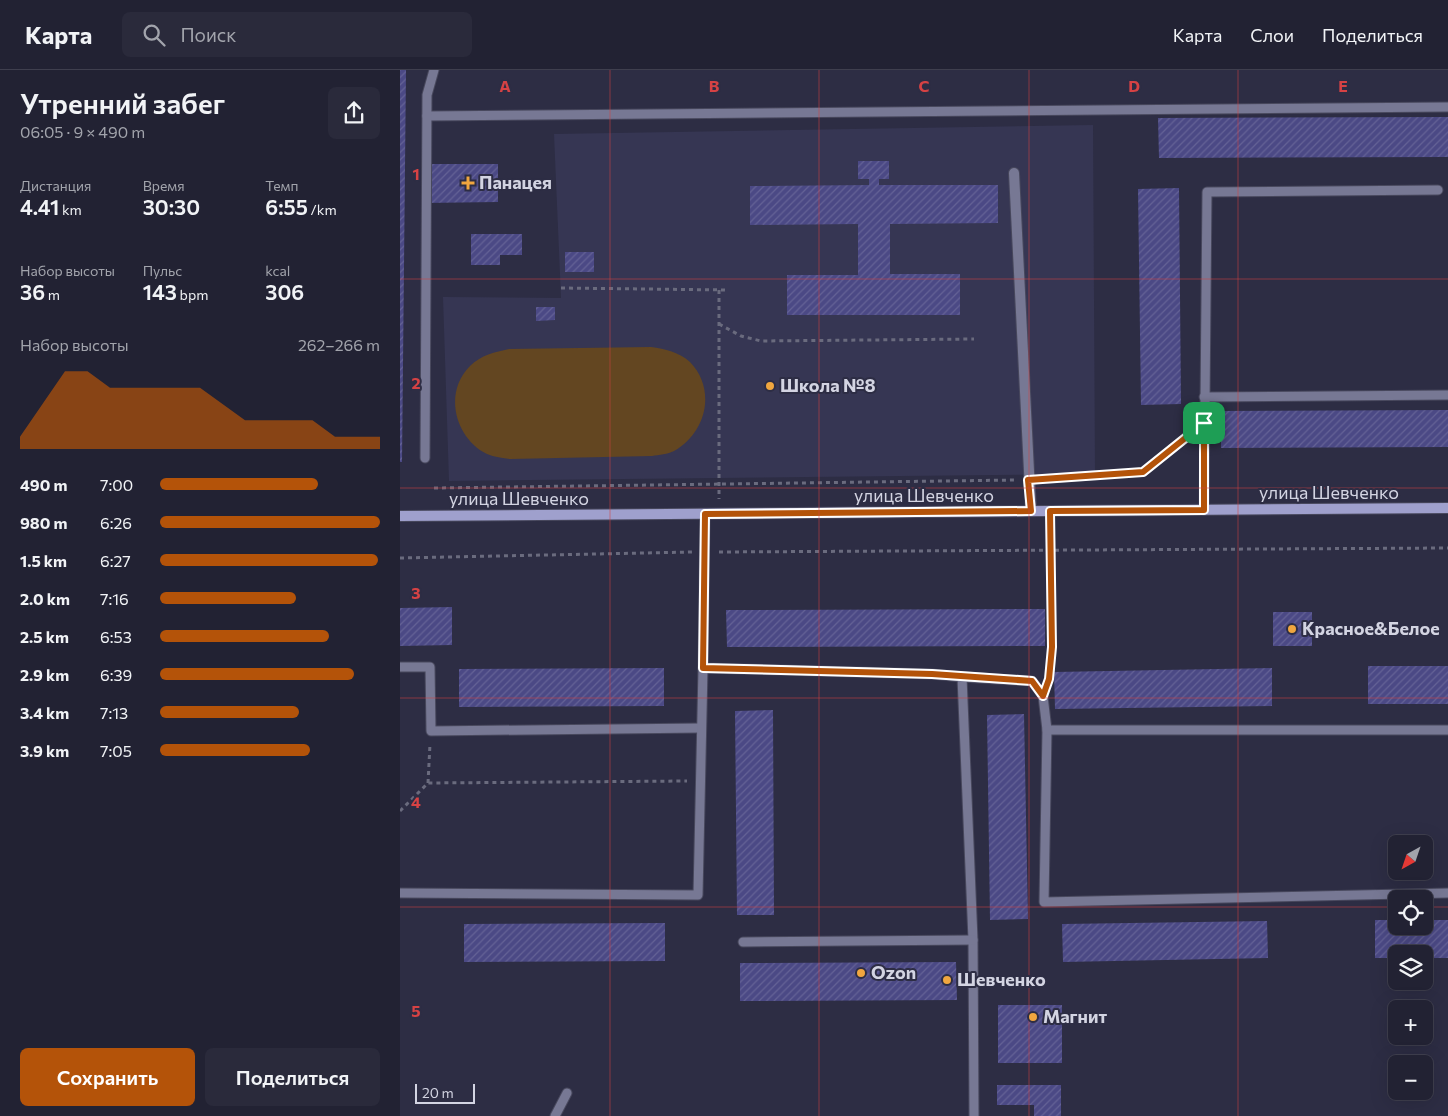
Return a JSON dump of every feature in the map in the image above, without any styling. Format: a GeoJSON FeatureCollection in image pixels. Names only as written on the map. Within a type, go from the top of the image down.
{"type":"FeatureCollection","features":[{"type":"Feature","properties":{"kind":"street"},"geometry":{"type":"LineString","coordinates":[[1014,173],[1031,511]]}},
{"type":"Feature","properties":{"kind":"street","name":"улица Шевченко"},"geometry":{"type":"LineString","coordinates":[[400,516],[1448,508]]}},
{"type":"Feature","properties":{"kind":"lane"},"geometry":{"type":"LineString","coordinates":[[425,458],[427,95],[434,70]]}},
{"type":"Feature","properties":{"kind":"lane"},"geometry":{"type":"LineString","coordinates":[[427,116],[1448,107]]}},
{"type":"Feature","properties":{"kind":"lane"},"geometry":{"type":"LineString","coordinates":[[1204,510],[1207,192],[1438,190]]}},
{"type":"Feature","properties":{"kind":"lane"},"geometry":{"type":"LineString","coordinates":[[1204,397],[1448,395]]}},
{"type":"Feature","properties":{"kind":"lane"},"geometry":{"type":"LineString","coordinates":[[400,893],[698,895],[705,514]]}},
{"type":"Feature","properties":{"kind":"lane"},"geometry":{"type":"LineString","coordinates":[[400,667],[430,667],[431,731],[702,728]]}},
{"type":"Feature","properties":{"kind":"lane"},"geometry":{"type":"LineString","coordinates":[[703,668],[932,674],[1032,681],[1043,696],[1047,730],[1044,902],[1448,893]]}},
{"type":"Feature","properties":{"kind":"lane"},"geometry":{"type":"LineString","coordinates":[[962,677],[972,940],[974,1116]]}},
{"type":"Feature","properties":{"kind":"lane"},"geometry":{"type":"LineString","coordinates":[[1047,730],[1448,730]]}},
{"type":"Feature","properties":{"kind":"lane"},"geometry":{"type":"LineString","coordinates":[[743,942],[972,940]]}},
{"type":"Feature","properties":{"kind":"lane"},"geometry":{"type":"LineString","coordinates":[[555,1116],[567,1093]]}},
{"type":"Feature","properties":{"kind":"path"},"geometry":{"type":"LineString","coordinates":[[561,288],[728,290]]}},
{"type":"Feature","properties":{"kind":"path"},"geometry":{"type":"LineString","coordinates":[[719,290],[719,505]]}},
{"type":"Feature","properties":{"kind":"path"},"geometry":{"type":"LineString","coordinates":[[719,324],[741,336],[761,341],[974,339]]}},
{"type":"Feature","properties":{"kind":"path"},"geometry":{"type":"LineString","coordinates":[[434,488],[719,486],[1028,480],[1143,472],[1204,423]]}},
{"type":"Feature","properties":{"kind":"path"},"geometry":{"type":"LineString","coordinates":[[1043,696],[1049,679],[1052,647],[1050,511]]}},
{"type":"Feature","properties":{"kind":"path"},"geometry":{"type":"LineString","coordinates":[[400,558],[705,552],[1448,548]]}},
{"type":"Feature","properties":{"kind":"path"},"geometry":{"type":"LineString","coordinates":[[400,811],[428,783],[431,731]]}},
{"type":"Feature","properties":{"kind":"path"},"geometry":{"type":"LineString","coordinates":[[428,783],[700,781]]}},
{"type":"Feature","properties":{"kind":"shaded area","name":"Школа №8"},"geometry":{"type":"Polygon","coordinates":[[[1093,125],[1095,474],[449,481],[443,297],[561,298],[554,134],[1093,125]]]}},
{"type":"Feature","properties":{"kind":"shaded area"},"geometry":{"type":"Polygon","coordinates":[[[651,347],[672,352],[686,359],[698,373],[703,385],[705,398],[700,422],[694,433],[685,443],[672,452],[652,456],[510,459],[487,454],[476,447],[460,426],[456,414],[455,401],[457,389],[462,377],[470,366],[488,354],[509,349],[651,347]]]}},
{"type":"Feature","properties":{"kind":"building"},"geometry":{"type":"Polygon","coordinates":[[[400,70],[406,70],[402,462],[400,462],[400,70]]]}},
{"type":"Feature","properties":{"kind":"building"},"geometry":{"type":"Polygon","coordinates":[[[1448,117],[1448,157],[1159,158],[1158,118],[1448,117]]]}},
{"type":"Feature","properties":{"kind":"building"},"geometry":{"type":"Polygon","coordinates":[[[858,161],[889,161],[889,179],[879,179],[879,185],[998,185],[998,223],[890,224],[890,274],[960,274],[960,315],[787,315],[787,275],[858,275],[858,224],[750,225],[750,186],[869,185],[869,179],[858,179],[858,161]]]}},
{"type":"Feature","properties":{"kind":"building"},"geometry":{"type":"Polygon","coordinates":[[[423,164],[498,164],[498,202],[424,203],[423,164]]]}},
{"type":"Feature","properties":{"kind":"building"},"geometry":{"type":"Polygon","coordinates":[[[1179,188],[1181,404],[1141,405],[1138,189],[1179,188]]]}},
{"type":"Feature","properties":{"kind":"building"},"geometry":{"type":"Polygon","coordinates":[[[471,234],[522,234],[522,255],[500,255],[500,265],[471,265],[471,234]]]}},
{"type":"Feature","properties":{"kind":"building"},"geometry":{"type":"Polygon","coordinates":[[[565,252],[594,252],[594,272],[565,272],[565,252]]]}},
{"type":"Feature","properties":{"kind":"building"},"geometry":{"type":"Polygon","coordinates":[[[536,307],[555,307],[555,320],[536,321],[536,307]]]}},
{"type":"Feature","properties":{"kind":"building"},"geometry":{"type":"Polygon","coordinates":[[[1448,410],[1448,447],[1221,448],[1221,411],[1448,410]]]}},
{"type":"Feature","properties":{"kind":"building"},"geometry":{"type":"Polygon","coordinates":[[[452,607],[452,645],[400,646],[400,608],[452,607]]]}},
{"type":"Feature","properties":{"kind":"building"},"geometry":{"type":"Polygon","coordinates":[[[1045,609],[1045,646],[727,647],[726,610],[1045,609]]]}},
{"type":"Feature","properties":{"kind":"building","name":"Красное&Белое"},"geometry":{"type":"Polygon","coordinates":[[[1273,612],[1312,612],[1312,646],[1273,646],[1273,612]]]}},
{"type":"Feature","properties":{"kind":"building"},"geometry":{"type":"Polygon","coordinates":[[[1368,666],[1448,666],[1448,704],[1368,704],[1368,666]]]}},
{"type":"Feature","properties":{"kind":"building"},"geometry":{"type":"Polygon","coordinates":[[[664,668],[664,706],[459,707],[459,669],[664,668]]]}},
{"type":"Feature","properties":{"kind":"building"},"geometry":{"type":"Polygon","coordinates":[[[1272,668],[1272,706],[1055,709],[1054,672],[1272,668]]]}},
{"type":"Feature","properties":{"kind":"building"},"geometry":{"type":"Polygon","coordinates":[[[773,710],[774,915],[737,915],[735,711],[773,710]]]}},
{"type":"Feature","properties":{"kind":"building"},"geometry":{"type":"Polygon","coordinates":[[[1024,714],[1028,919],[990,920],[987,715],[1024,714]]]}},
{"type":"Feature","properties":{"kind":"building"},"geometry":{"type":"Polygon","coordinates":[[[1375,920],[1388,920],[1388,935],[1433,935],[1433,920],[1448,920],[1448,958],[1433,958],[1433,945],[1388,945],[1388,958],[1375,958],[1375,920]]]}},
{"type":"Feature","properties":{"kind":"building"},"geometry":{"type":"Polygon","coordinates":[[[1267,921],[1268,958],[1063,962],[1062,924],[1267,921]]]}},
{"type":"Feature","properties":{"kind":"building"},"geometry":{"type":"Polygon","coordinates":[[[665,923],[665,961],[464,962],[464,924],[665,923]]]}},
{"type":"Feature","properties":{"kind":"building"},"geometry":{"type":"Polygon","coordinates":[[[956,962],[957,1000],[740,1001],[740,963],[956,962]]]}},
{"type":"Feature","properties":{"kind":"building"},"geometry":{"type":"Polygon","coordinates":[[[998,1005],[1062,1005],[1062,1063],[998,1063],[998,1005]]]}},
{"type":"Feature","properties":{"kind":"building"},"geometry":{"type":"Polygon","coordinates":[[[997,1085],[1061,1085],[1061,1116],[1034,1116],[1034,1105],[997,1105],[997,1085]]]}},
{"type":"Feature","properties":{"kind":"place","name":"Панацея"},"geometry":{"type":"Point","coordinates":[468,183]}},
{"type":"Feature","properties":{"kind":"place","name":"Школа №8"},"geometry":{"type":"Point","coordinates":[770,386]}},
{"type":"Feature","properties":{"kind":"place","name":"Красное&Белое"},"geometry":{"type":"Point","coordinates":[1292,629]}},
{"type":"Feature","properties":{"kind":"place","name":"Ozon"},"geometry":{"type":"Point","coordinates":[861,973]}},
{"type":"Feature","properties":{"kind":"place","name":"Шевченко"},"geometry":{"type":"Point","coordinates":[947,980]}},
{"type":"Feature","properties":{"kind":"place","name":"Магнит"},"geometry":{"type":"Point","coordinates":[1033,1017]}},
{"type":"Feature","properties":{"kind":"route"},"geometry":{"type":"LineString","coordinates":[[1204,423],[1204,510],[1050,511],[1052,647],[1049,679],[1043,696],[1032,681],[932,674],[703,668],[705,514],[1031,511],[1028,480],[1143,472],[1204,423]]}}]}
